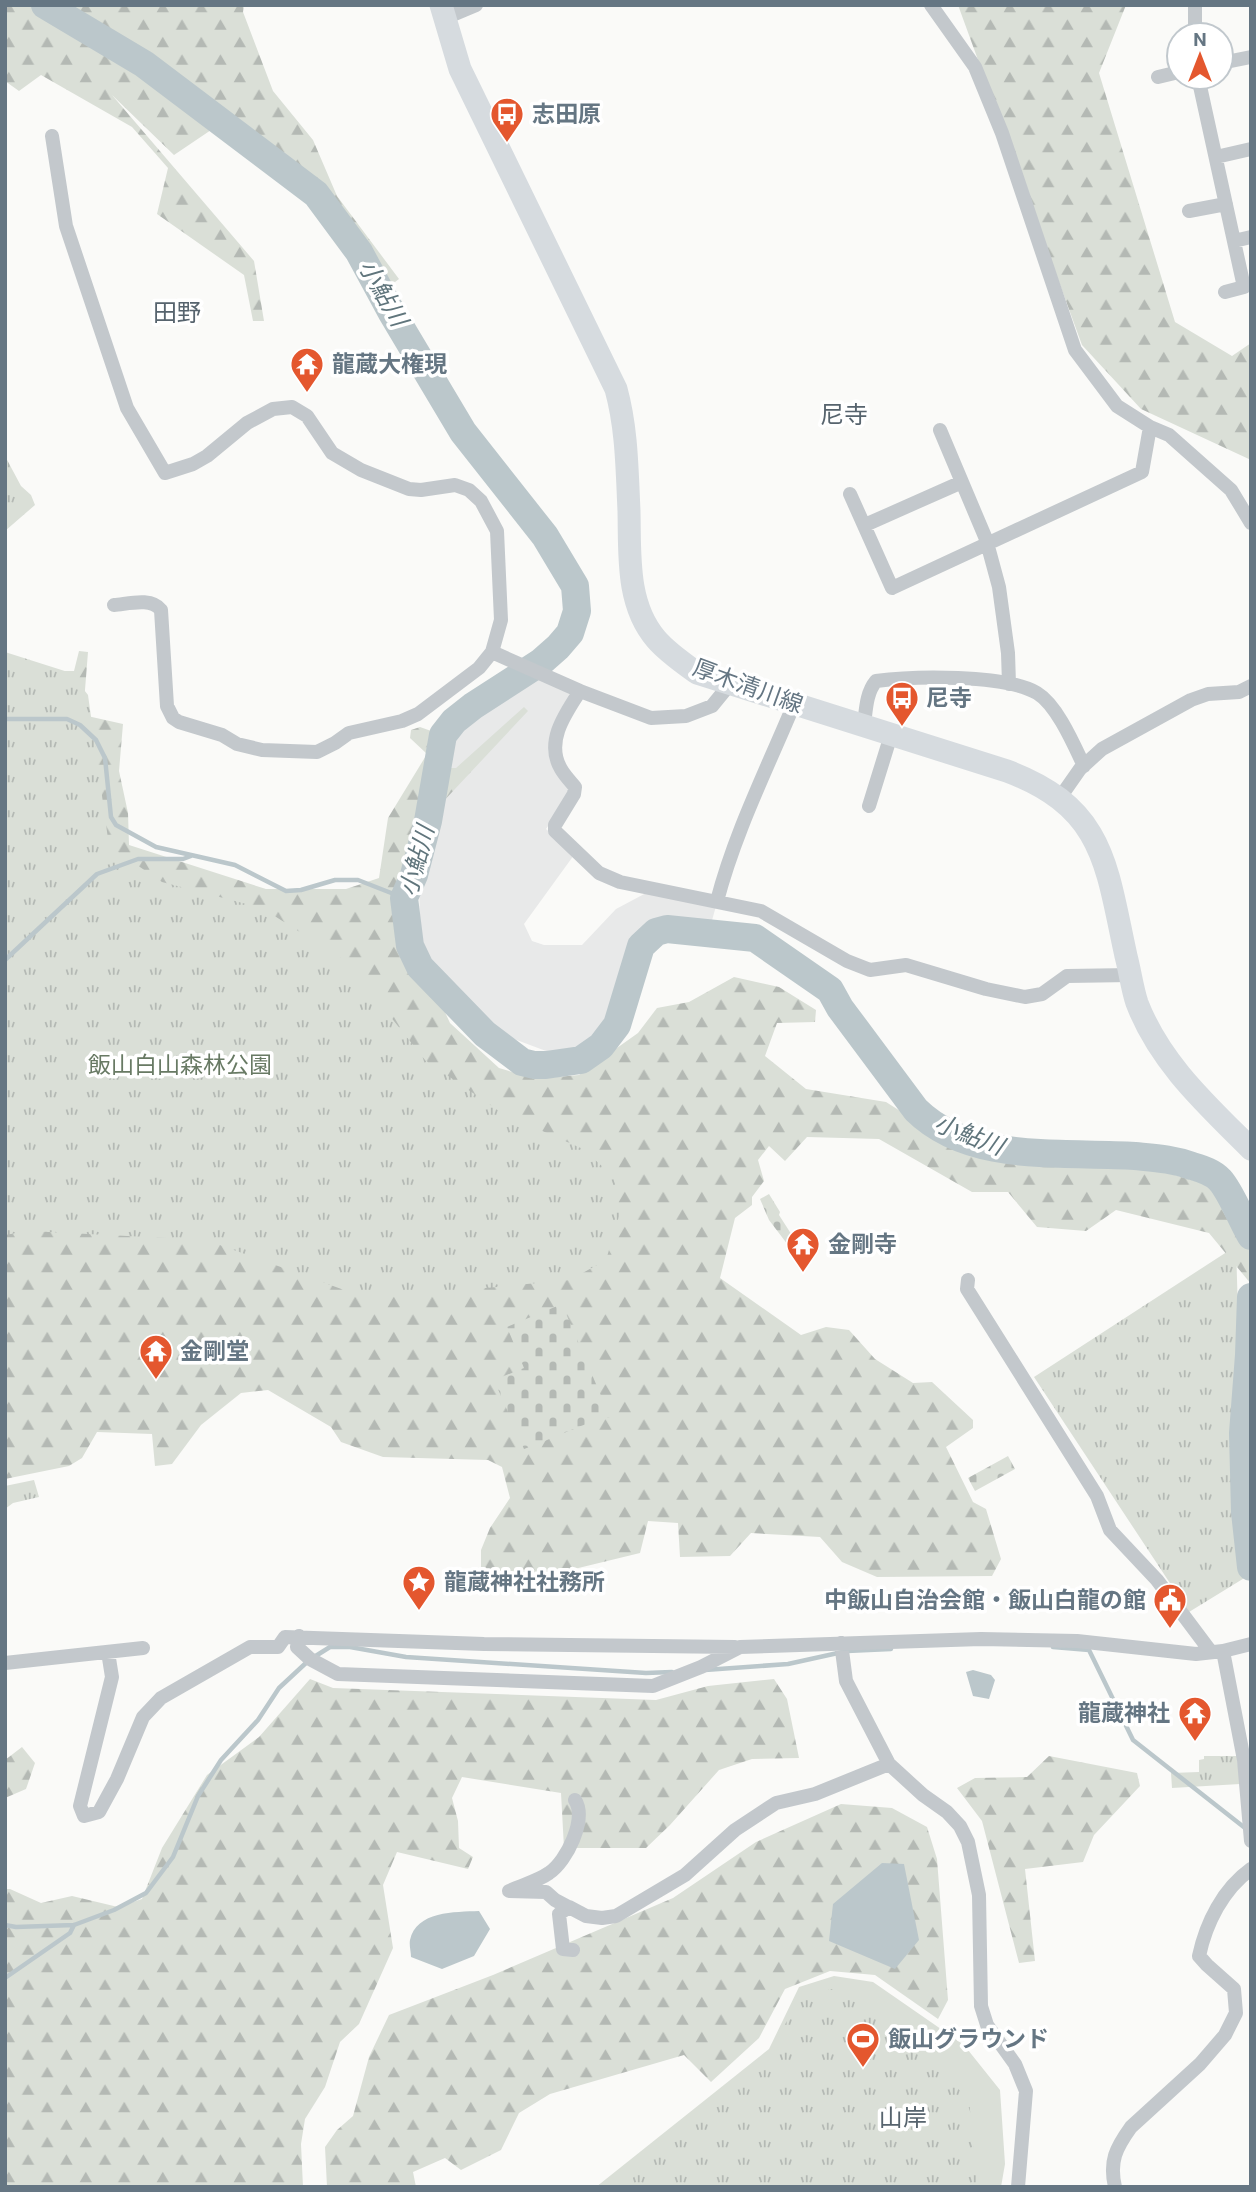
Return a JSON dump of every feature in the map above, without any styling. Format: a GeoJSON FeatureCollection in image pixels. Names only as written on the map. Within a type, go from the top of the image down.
{"type":"FeatureCollection","features":[{"type":"Feature","properties":{"kind":"main road","name":"厚木清川線"},"geometry":{"type":"LineString","coordinates":[[443,12],[460,69],[617,389],[623,413],[626,445],[632,585],[640,615],[655,638],[697,673],[1007,771],[1025,778],[1059,799],[1080,817],[1095,839],[1108,872],[1137,1001],[1165,1056],[1188,1085],[1251,1149]]}},
{"type":"Feature","properties":{"kind":"street"},"geometry":{"type":"LineString","coordinates":[[443,12],[476,5]]}},
{"type":"Feature","properties":{"kind":"street"},"geometry":{"type":"LineString","coordinates":[[931,5],[975,67],[1002,134],[1075,350],[1116,406],[1150,427],[1169,435],[1231,490],[1251,523]]}},
{"type":"Feature","properties":{"kind":"street"},"geometry":{"type":"LineString","coordinates":[[1158,77],[1165,75]]}},
{"type":"Feature","properties":{"kind":"street"},"geometry":{"type":"LineString","coordinates":[[1201,91],[1244,287],[1224,292]]}},
{"type":"Feature","properties":{"kind":"street"},"geometry":{"type":"LineString","coordinates":[[52,136],[66,226],[118,382],[127,408],[165,473],[193,464],[207,456],[247,423],[273,409],[292,407],[307,416],[332,453],[361,470],[409,489],[455,485],[469,490],[481,501],[497,531],[501,620],[497,654],[418,714],[402,721],[349,733],[317,752],[262,750],[237,744],[222,735],[173,718],[167,706],[161,610],[158,605],[148,602],[114,606]]}},
{"type":"Feature","properties":{"kind":"street"},"geometry":{"type":"LineString","coordinates":[[1216,157],[1251,149]]}},
{"type":"Feature","properties":{"kind":"street"},"geometry":{"type":"LineString","coordinates":[[1189,211],[1226,204]]}},
{"type":"Feature","properties":{"kind":"street"},"geometry":{"type":"LineString","coordinates":[[1234,241],[1251,237]]}},
{"type":"Feature","properties":{"kind":"street"},"geometry":{"type":"LineString","coordinates":[[850,494],[892,587],[1142,472],[1150,427]]}},
{"type":"Feature","properties":{"kind":"street"},"geometry":{"type":"LineString","coordinates":[[940,430],[986,539],[999,587],[1008,653],[1009,684]]}},
{"type":"Feature","properties":{"kind":"street"},"geometry":{"type":"LineString","coordinates":[[865,525],[962,482]]}},
{"type":"Feature","properties":{"kind":"street"},"geometry":{"type":"LineString","coordinates":[[497,654],[578,690],[651,718],[686,716],[712,706],[730,684]]}},
{"type":"Feature","properties":{"kind":"street"},"geometry":{"type":"LineString","coordinates":[[864,725],[868,697],[872,684],[876,681],[902,677],[931,677],[1009,684],[1038,694],[1062,720],[1084,766]]}},
{"type":"Feature","properties":{"kind":"street"},"geometry":{"type":"LineString","coordinates":[[1059,799],[1084,766],[1102,750],[1191,700],[1208,694],[1239,692],[1251,686]]}},
{"type":"Feature","properties":{"kind":"street"},"geometry":{"type":"LineString","coordinates":[[578,690],[555,740],[560,767],[575,787],[574,794],[555,825],[555,831],[599,873],[620,882],[761,911],[836,955],[870,970],[906,965],[986,989],[1025,997],[1042,994],[1067,976],[1131,975]]}},
{"type":"Feature","properties":{"kind":"street"},"geometry":{"type":"LineString","coordinates":[[717,901],[736,839],[794,704]]}},
{"type":"Feature","properties":{"kind":"street"},"geometry":{"type":"LineString","coordinates":[[869,806],[891,735]]}},
{"type":"Feature","properties":{"kind":"street"},"geometry":{"type":"LineString","coordinates":[[968,1280],[967,1289],[1097,1496],[1110,1530],[1223,1650],[1244,1760],[1251,1841]]}},
{"type":"Feature","properties":{"kind":"street"},"geometry":{"type":"LineString","coordinates":[[299,1636],[297,1647],[303,1653],[338,1674],[653,1686],[701,1667],[740,1647]]}},
{"type":"Feature","properties":{"kind":"street"},"geometry":{"type":"LineString","coordinates":[[107,1652],[112,1676],[80,1806],[84,1816],[99,1812],[117,1779],[143,1717],[161,1698],[250,1647],[278,1647],[285,1637],[484,1644],[740,1647],[981,1639],[1063,1640],[1196,1654],[1251,1644]]}},
{"type":"Feature","properties":{"kind":"street"},"geometry":{"type":"LineString","coordinates":[[841,1643],[846,1681],[888,1764],[947,1812],[960,1826],[968,1842],[979,1895],[981,2006],[987,2025],[1015,2064],[1026,2091],[1018,2187]]}},
{"type":"Feature","properties":{"kind":"street"},"geometry":{"type":"LineString","coordinates":[[5,1662],[143,1648]]}},
{"type":"Feature","properties":{"kind":"street"},"geometry":{"type":"LineString","coordinates":[[575,1800],[579,1806],[579,1824],[562,1861],[549,1873],[509,1891],[547,1892],[555,1900],[586,1916],[602,1918],[616,1916],[685,1875],[735,1830],[776,1803],[815,1794],[888,1764]]}},
{"type":"Feature","properties":{"kind":"street"},"geometry":{"type":"LineString","coordinates":[[1115,2187],[1112,2163],[1123,2138],[1131,2127],[1213,2051],[1235,2017],[1234,1989],[1199,1956],[1203,1936],[1212,1917],[1241,1876],[1251,1870]]}},
{"type":"Feature","properties":{"kind":"street"},"geometry":{"type":"LineString","coordinates":[[570,1908],[559,1914],[563,1949],[573,1950]]}},
{"type":"Feature","properties":{"kind":"shaded area"},"geometry":{"type":"Polygon","coordinates":[[[534,676],[568,692],[571,698],[551,740],[570,786],[570,794],[546,829],[574,855],[524,924],[532,941],[544,945],[582,945],[616,909],[648,892],[716,906],[711,924],[680,919],[657,919],[649,921],[641,928],[613,1007],[597,1038],[577,1052],[546,1051],[493,1031],[450,985],[430,958],[420,935],[419,876],[448,771],[451,734],[459,722],[481,704],[520,678],[534,676]]]}},
{"type":"Feature","properties":{"kind":"shaded area"},"geometry":{"type":"Polygon","coordinates":[[[973,1670],[991,1675],[995,1680],[989,1699],[973,1696],[966,1672],[973,1670]]]}},
{"type":"Feature","properties":{"kind":"shaded area"},"geometry":{"type":"Polygon","coordinates":[[[882,1863],[904,1864],[919,1940],[895,1969],[829,1941],[833,1904],[882,1863]]]}},
{"type":"Feature","properties":{"kind":"shaded area"},"geometry":{"type":"Polygon","coordinates":[[[479,1911],[490,1929],[474,1956],[442,1969],[411,1957],[410,1940],[420,1923],[438,1915],[479,1911]]]}},
{"type":"Feature","properties":{"kind":"green space"},"geometry":{"type":"Polygon","coordinates":[[[5,5],[244,5],[243,12],[273,91],[313,140],[337,196],[399,279],[374,298],[344,254],[343,231],[219,110],[214,128],[174,155],[112,95],[254,261],[264,321],[253,321],[244,275],[157,214],[168,168],[132,127],[41,75],[19,91],[5,81],[5,5]]]}},
{"type":"Feature","properties":{"kind":"green space"},"geometry":{"type":"Polygon","coordinates":[[[958,5],[1126,5],[1099,73],[1175,322],[1232,356],[1251,343],[1251,460],[1141,409],[1082,345],[958,5]]]}},
{"type":"Feature","properties":{"kind":"green space"},"geometry":{"type":"Polygon","coordinates":[[[5,456],[35,505],[5,531],[5,456]]]}},
{"type":"Feature","properties":{"kind":"green space"},"geometry":{"type":"Polygon","coordinates":[[[79,651],[88,652],[83,715],[123,724],[119,771],[128,813],[129,845],[266,889],[346,889],[379,878],[388,818],[427,754],[410,738],[411,730],[420,727],[434,732],[439,760],[450,768],[456,768],[524,707],[528,711],[425,821],[414,892],[414,945],[450,1023],[499,1068],[535,1079],[579,1075],[638,1033],[657,1008],[689,1002],[734,977],[779,987],[816,1010],[815,1022],[777,1023],[765,1056],[806,1089],[886,1102],[957,1147],[1108,1156],[1241,1194],[1251,1210],[1251,1284],[1209,1233],[1116,1210],[1086,1231],[1037,1227],[1008,1192],[972,1192],[879,1139],[807,1137],[785,1161],[769,1146],[758,1160],[764,1181],[752,1197],[752,1205],[735,1218],[720,1278],[801,1335],[826,1327],[849,1330],[875,1359],[913,1383],[932,1382],[973,1420],[973,1428],[946,1447],[973,1502],[986,1509],[1001,1559],[992,1576],[877,1577],[842,1562],[820,1537],[751,1533],[730,1556],[680,1557],[678,1523],[648,1521],[640,1553],[521,1582],[481,1576],[481,1550],[490,1528],[510,1498],[502,1467],[488,1460],[383,1457],[341,1442],[331,1427],[268,1390],[241,1393],[201,1425],[172,1464],[155,1466],[152,1434],[97,1432],[82,1458],[69,1466],[5,1479],[5,671],[74,671],[79,651]]]}},
{"type":"Feature","properties":{"kind":"green space","name":"飯山白山森林公園"},"geometry":{"type":"Polygon","coordinates":[[[5,652],[71,673],[88,695],[109,846],[162,882],[262,908],[347,962],[425,1060],[502,1113],[583,1149],[614,1177],[620,1213],[606,1260],[570,1280],[369,1299],[206,1240],[29,1231],[5,1235],[5,652]]]}},
{"type":"Feature","properties":{"kind":"green space"},"geometry":{"type":"Polygon","coordinates":[[[769,1194],[797,1243],[791,1249],[769,1220],[760,1199],[769,1194]]]}},
{"type":"Feature","properties":{"kind":"green space"},"geometry":{"type":"Polygon","coordinates":[[[1236,1246],[1246,1577],[1189,1612],[1034,1377],[1236,1246]]]}},
{"type":"Feature","properties":{"kind":"green space"},"geometry":{"type":"Polygon","coordinates":[[[1251,1286],[1251,1363],[1238,1375],[1206,1360],[1251,1286]]]}},
{"type":"Feature","properties":{"kind":"green space"},"geometry":{"type":"Polygon","coordinates":[[[562,1304],[610,1417],[524,1449],[494,1380],[524,1368],[507,1327],[562,1304]]]}},
{"type":"Feature","properties":{"kind":"green space"},"geometry":{"type":"Polygon","coordinates":[[[1008,1456],[1015,1469],[975,1491],[968,1478],[1008,1456]]]}},
{"type":"Feature","properties":{"kind":"green space"},"geometry":{"type":"Polygon","coordinates":[[[34,1480],[39,1497],[13,1503],[5,1509],[5,1486],[34,1480]]]}},
{"type":"Feature","properties":{"kind":"green space"},"geometry":{"type":"Polygon","coordinates":[[[310,1679],[333,1688],[656,1700],[708,1686],[774,1679],[787,1699],[799,1758],[752,1759],[719,1770],[646,1848],[564,1848],[561,1793],[462,1777],[452,1798],[458,1821],[459,1848],[473,1857],[468,1869],[397,1852],[383,1885],[393,1948],[359,2024],[340,2042],[325,2087],[305,2119],[301,2144],[303,2187],[5,2187],[5,1889],[41,1903],[72,1896],[118,1907],[142,1899],[162,1848],[207,1775],[259,1737],[310,1679]]]}},
{"type":"Feature","properties":{"kind":"green space"},"geometry":{"type":"Polygon","coordinates":[[[22,1747],[35,1763],[26,1789],[5,1798],[5,1760],[22,1747]]]}},
{"type":"Feature","properties":{"kind":"green space"},"geometry":{"type":"Polygon","coordinates":[[[1049,1756],[1137,1773],[1140,1786],[1094,1835],[1083,1862],[1025,1869],[1035,1961],[1019,1963],[982,1821],[957,1788],[975,1778],[1027,1777],[1049,1756]]]}},
{"type":"Feature","properties":{"kind":"green space"},"geometry":{"type":"Polygon","coordinates":[[[1204,1756],[1237,1756],[1240,1784],[1172,1788],[1171,1773],[1199,1772],[1199,1760],[1204,1759],[1204,1756]]]}},
{"type":"Feature","properties":{"kind":"green space"},"geometry":{"type":"Polygon","coordinates":[[[841,1804],[892,1808],[927,1827],[937,1859],[948,2000],[938,2019],[875,1975],[830,1971],[785,1989],[759,2038],[711,2082],[684,2055],[550,2094],[519,2113],[501,2150],[461,2170],[445,2158],[413,2172],[416,2187],[327,2187],[325,2147],[337,2130],[353,2116],[369,2057],[389,2015],[493,1975],[673,1898],[756,1842],[841,1804]]]}},
{"type":"Feature","properties":{"kind":"green space","name":"飯山グラウンド"},"geometry":{"type":"Polygon","coordinates":[[[834,1976],[873,1982],[964,2045],[1000,2090],[1005,2164],[1001,2187],[596,2187],[769,2049],[799,1987],[834,1976]]]}},
{"type":"Feature","properties":{"kind":"green space","name":"飯山グラウンド"},"geometry":{"type":"Polygon","coordinates":[[[832,1989],[857,1992],[969,2099],[977,2187],[623,2187],[769,2053],[801,1996],[832,1989]]]}},
{"type":"Feature","properties":{"kind":"waterway","name":"小鮎川"},"geometry":{"type":"LineString","coordinates":[[45,5],[144,64],[316,194],[359,252],[463,432],[545,536],[575,586],[577,611],[570,633],[558,647],[541,662],[473,706],[454,721],[443,735],[428,821],[414,875],[404,898],[410,946],[420,967],[485,1034],[522,1062],[546,1065],[581,1060],[601,1046],[617,1025],[641,946],[656,932],[667,929],[755,938],[830,990],[840,1008],[916,1110],[938,1127],[963,1139],[990,1147],[1048,1153],[1150,1157],[1203,1170],[1214,1175],[1224,1185],[1251,1236]]}},
{"type":"Feature","properties":{"kind":"waterway"},"geometry":{"type":"LineString","coordinates":[[5,719],[67,719],[80,725],[96,740],[105,758],[111,817],[116,825],[156,847],[235,865],[286,891],[301,890],[335,880],[358,880],[404,898]]}},
{"type":"Feature","properties":{"kind":"waterway"},"geometry":{"type":"LineString","coordinates":[[5,960],[97,874],[138,859],[183,859],[191,856]]}},
{"type":"Feature","properties":{"kind":"waterway","name":"小鮎川"},"geometry":{"type":"LineString","coordinates":[[1251,1297],[1243,1433],[1245,1512],[1251,1567]]}},
{"type":"Feature","properties":{"kind":"waterway"},"geometry":{"type":"LineString","coordinates":[[314,1657],[330,1647],[350,1647],[406,1657],[646,1673],[672,1672]]}},
{"type":"Feature","properties":{"kind":"waterway"},"geometry":{"type":"LineString","coordinates":[[1053,1647],[1089,1650],[1133,1740],[1245,1828]]}},
{"type":"Feature","properties":{"kind":"waterway"},"geometry":{"type":"LineString","coordinates":[[705,1670],[788,1664],[847,1651],[891,1649]]}},
{"type":"Feature","properties":{"kind":"waterway"},"geometry":{"type":"LineString","coordinates":[[5,1925],[74,1925],[114,1910],[146,1893],[173,1857],[198,1796],[221,1760],[258,1720],[279,1688],[307,1662]]}},
{"type":"Feature","properties":{"kind":"waterway"},"geometry":{"type":"LineString","coordinates":[[5,1978],[70,1933],[74,1925]]}},
{"type":"Feature","properties":{"kind":"place","name":"志田原"},"geometry":{"type":"Point","coordinates":[507,144]}},
{"type":"Feature","properties":{"kind":"place","name":"龍蔵大権現"},"geometry":{"type":"Point","coordinates":[307,394]}},
{"type":"Feature","properties":{"kind":"place","name":"尼寺"},"geometry":{"type":"Point","coordinates":[902,728]}},
{"type":"Feature","properties":{"kind":"place","name":"金剛寺"},"geometry":{"type":"Point","coordinates":[803,1274]}},
{"type":"Feature","properties":{"kind":"place","name":"金剛堂"},"geometry":{"type":"Point","coordinates":[156,1381]}},
{"type":"Feature","properties":{"kind":"place","name":"龍蔵神社社務所"},"geometry":{"type":"Point","coordinates":[419,1612]}},
{"type":"Feature","properties":{"kind":"place","name":"中飯山自治会館・飯山白龍の館"},"geometry":{"type":"Point","coordinates":[1170,1630]}},
{"type":"Feature","properties":{"kind":"place","name":"龍蔵神社"},"geometry":{"type":"Point","coordinates":[1195,1743]}},
{"type":"Feature","properties":{"kind":"place","name":"飯山グラウンド"},"geometry":{"type":"Point","coordinates":[863,2069]}},
{"type":"Feature","properties":{"kind":"district","name":"田野"},"geometry":{"type":"Point","coordinates":[177,313]}},
{"type":"Feature","properties":{"kind":"district","name":"尼寺"},"geometry":{"type":"Point","coordinates":[844,415]}},
{"type":"Feature","properties":{"kind":"district","name":"山岸"},"geometry":{"type":"Point","coordinates":[903,2118]}}]}
